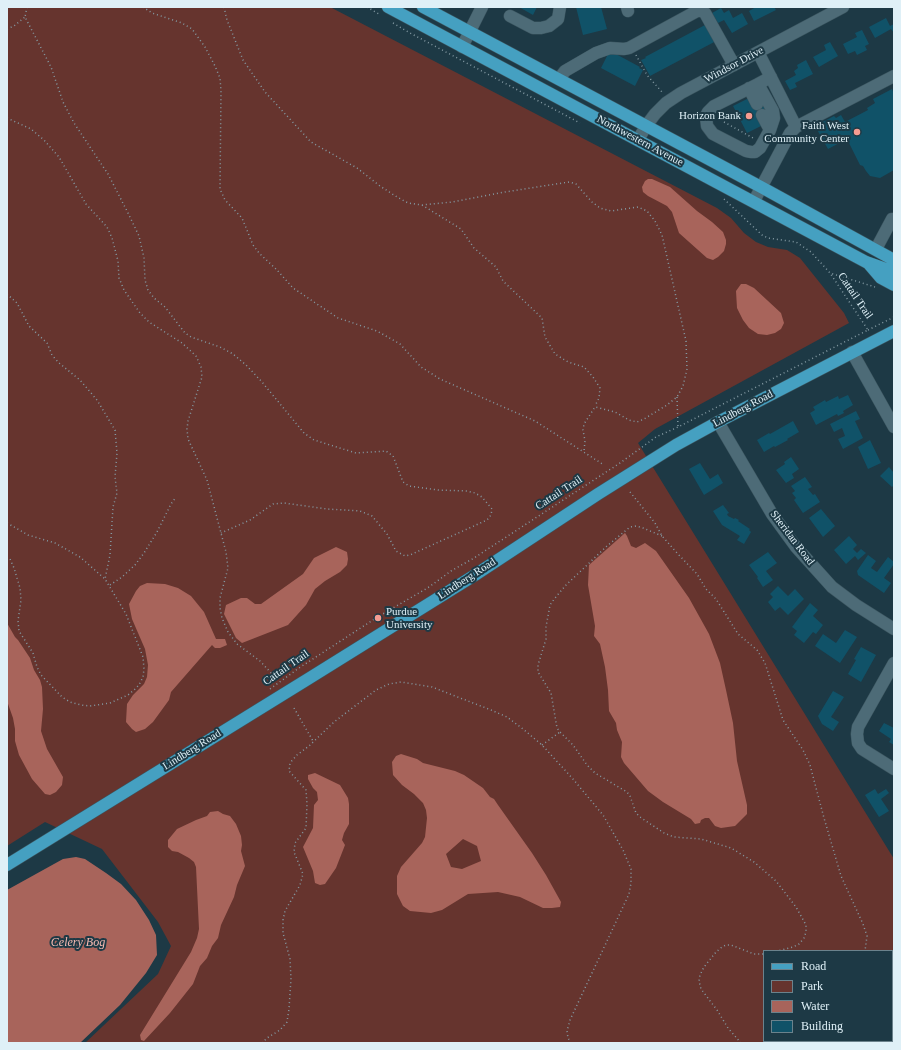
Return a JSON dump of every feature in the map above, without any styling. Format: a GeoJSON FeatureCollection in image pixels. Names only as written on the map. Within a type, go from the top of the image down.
{"type":"FeatureCollection","features":[{"type":"Feature","properties":{"kind":"main road","name":"Northwestern Avenue"},"geometry":{"type":"LineString","coordinates":[[423,7],[761,187],[894,260]]}},
{"type":"Feature","properties":{"kind":"main road","name":"Northwestern Avenue"},"geometry":{"type":"LineString","coordinates":[[385,12],[459,45],[866,262],[894,272]]}},
{"type":"Feature","properties":{"kind":"main road"},"geometry":{"type":"LineString","coordinates":[[866,262],[881,278],[894,285]]}},
{"type":"Feature","properties":{"kind":"main road","name":"Lindberg Road"},"geometry":{"type":"LineString","coordinates":[[7,865],[475,575],[676,445],[894,331]]}},
{"type":"Feature","properties":{"kind":"street"},"geometry":{"type":"LineString","coordinates":[[459,45],[475,7]]}},
{"type":"Feature","properties":{"kind":"street"},"geometry":{"type":"LineString","coordinates":[[466,30],[482,7]]}},
{"type":"Feature","properties":{"kind":"street"},"geometry":{"type":"LineString","coordinates":[[510,16],[533,28],[541,28],[549,26],[558,19],[560,7]]}},
{"type":"Feature","properties":{"kind":"street","name":"Windsor Drive"},"geometry":{"type":"LineString","coordinates":[[638,140],[655,114],[666,103],[681,93],[843,7]]}},
{"type":"Feature","properties":{"kind":"street"},"geometry":{"type":"LineString","coordinates":[[559,79],[565,71],[596,53],[610,48],[624,49],[632,46],[697,11],[706,13],[734,65]]}},
{"type":"Feature","properties":{"kind":"street"},"geometry":{"type":"LineString","coordinates":[[758,52],[796,127]]}},
{"type":"Feature","properties":{"kind":"street"},"geometry":{"type":"LineString","coordinates":[[754,201],[790,133],[796,127],[894,76]]}},
{"type":"Feature","properties":{"kind":"street"},"geometry":{"type":"LineString","coordinates":[[753,86],[773,111],[774,118],[763,143],[755,152],[746,151],[713,134],[706,122],[708,112],[714,106],[753,86],[771,77]]}},
{"type":"Feature","properties":{"kind":"street"},"geometry":{"type":"LineString","coordinates":[[753,86],[760,109],[770,130]]}},
{"type":"Feature","properties":{"kind":"street"},"geometry":{"type":"LineString","coordinates":[[876,249],[892,219],[894,219]]}},
{"type":"Feature","properties":{"kind":"street"},"geometry":{"type":"LineString","coordinates":[[852,352],[894,427]]}},
{"type":"Feature","properties":{"kind":"street","name":"Sheridan Road"},"geometry":{"type":"LineString","coordinates":[[718,422],[772,514],[796,547],[832,587],[850,601],[894,629]]}},
{"type":"Feature","properties":{"kind":"street"},"geometry":{"type":"LineString","coordinates":[[894,663],[858,728],[857,734],[858,743],[862,749],[894,769]]}},
{"type":"Feature","properties":{"kind":"path"},"geometry":{"type":"LineString","coordinates":[[27,7],[25,17],[51,67],[63,102],[74,123],[108,174],[138,236],[144,258],[145,280],[148,290],[154,298],[165,307],[185,333],[191,337],[233,354],[262,382],[304,433],[314,440],[356,453],[386,451],[393,456],[403,482],[409,486],[475,493],[482,497],[492,509],[491,515],[487,520],[410,555],[404,556],[396,551],[387,534],[376,520],[372,516],[360,511],[327,509],[284,503],[272,504],[250,520],[221,533]]}},
{"type":"Feature","properties":{"kind":"path"},"geometry":{"type":"LineString","coordinates":[[143,7],[152,13],[182,23],[192,29],[216,66],[220,78],[221,91],[220,189],[225,200],[242,218],[256,249],[293,288],[338,318],[377,331],[400,344],[421,367],[440,379],[502,407],[525,415],[604,465]]}},
{"type":"Feature","properties":{"kind":"path"},"geometry":{"type":"LineString","coordinates":[[224,7],[236,42],[251,73],[265,92],[311,142],[356,168],[396,197],[408,203],[422,205],[452,202],[569,182],[576,184],[592,202],[600,208],[611,211],[638,207],[647,211],[655,221],[662,235],[686,341],[687,369],[683,386],[677,397],[667,405],[637,422],[629,420],[615,412],[595,407]]}},
{"type":"Feature","properties":{"kind":"path"},"geometry":{"type":"LineString","coordinates":[[367,7],[385,12]]}},
{"type":"Feature","properties":{"kind":"path"},"geometry":{"type":"LineString","coordinates":[[7,29],[14,26],[25,17]]}},
{"type":"Feature","properties":{"kind":"path"},"geometry":{"type":"LineString","coordinates":[[389,21],[586,125]]}},
{"type":"Feature","properties":{"kind":"path"},"geometry":{"type":"LineString","coordinates":[[632,46],[647,75],[662,92]]}},
{"type":"Feature","properties":{"kind":"path"},"geometry":{"type":"LineString","coordinates":[[7,118],[31,129],[44,140],[59,158],[86,204],[107,227],[112,238],[118,262],[119,278],[124,290],[140,313],[149,322],[182,343],[196,356],[201,367],[202,377],[188,421],[187,429],[188,439],[207,480],[221,533],[228,568],[220,598],[222,618],[228,632],[237,644],[260,660],[273,675]]}},
{"type":"Feature","properties":{"kind":"path"},"geometry":{"type":"LineString","coordinates":[[724,122],[763,143]]}},
{"type":"Feature","properties":{"kind":"path","name":"Cattail Trail"},"geometry":{"type":"LineString","coordinates":[[267,691],[299,668],[376,618],[429,587],[620,464],[656,437],[868,330],[830,274],[812,252],[804,246],[788,240],[768,238],[762,235],[724,199]]}},
{"type":"Feature","properties":{"kind":"path"},"geometry":{"type":"LineString","coordinates":[[422,205],[461,229],[474,248],[496,267],[504,281],[542,318],[545,337],[555,354],[568,362],[584,367],[593,377],[600,388],[599,398],[584,424],[584,451]]}},
{"type":"Feature","properties":{"kind":"path"},"geometry":{"type":"LineString","coordinates":[[830,274],[878,288]]}},
{"type":"Feature","properties":{"kind":"path"},"geometry":{"type":"LineString","coordinates":[[7,294],[17,303],[28,326],[47,343],[52,355],[59,363],[80,380],[96,400],[115,430],[115,478],[117,493],[113,507],[110,555],[105,579]]}},
{"type":"Feature","properties":{"kind":"path"},"geometry":{"type":"LineString","coordinates":[[868,330],[894,317]]}},
{"type":"Feature","properties":{"kind":"path"},"geometry":{"type":"LineString","coordinates":[[677,397],[678,427]]}},
{"type":"Feature","properties":{"kind":"path"},"geometry":{"type":"LineString","coordinates":[[630,492],[655,522],[662,536],[697,574],[706,588],[716,599],[738,634],[757,650],[765,663],[783,720],[803,750],[810,764],[841,876],[867,936],[865,950]]}},
{"type":"Feature","properties":{"kind":"path"},"geometry":{"type":"LineString","coordinates":[[109,586],[122,577],[144,553],[176,497]]}},
{"type":"Feature","properties":{"kind":"path"},"geometry":{"type":"LineString","coordinates":[[7,522],[28,535],[55,544],[80,557],[105,579],[126,614],[143,657],[143,677],[139,685],[134,690],[118,699],[99,705],[81,705],[70,702],[62,697],[42,675],[37,667],[33,653],[19,631],[18,621],[21,600],[20,588],[14,568],[7,557]]}},
{"type":"Feature","properties":{"kind":"path"},"geometry":{"type":"LineString","coordinates":[[662,536],[636,526],[630,527],[576,574],[555,598],[550,605],[546,627],[546,639],[538,665],[541,677],[551,693],[557,728],[573,746],[586,765],[595,773],[627,792],[636,813],[640,817],[674,837],[701,838],[731,848],[754,862],[776,881],[796,908],[806,925],[804,938],[799,944],[779,950]]}},
{"type":"Feature","properties":{"kind":"path"},"geometry":{"type":"LineString","coordinates":[[262,1043],[280,1030],[287,1022],[291,979],[290,959],[283,932],[283,920],[285,911],[300,885],[303,874],[294,852],[295,843],[306,828],[306,790],[289,771],[290,764],[297,755],[314,742],[334,722],[376,690],[389,684],[401,682],[432,687],[492,710],[507,718],[542,745],[569,774],[603,815],[623,850],[631,870],[629,894],[574,1013],[567,1031],[568,1038],[571,1043]]}},
{"type":"Feature","properties":{"kind":"path"},"geometry":{"type":"LineString","coordinates":[[294,708],[314,742]]}},
{"type":"Feature","properties":{"kind":"path"},"geometry":{"type":"LineString","coordinates":[[542,745],[560,732]]}},
{"type":"Feature","properties":{"kind":"path"},"geometry":{"type":"LineString","coordinates":[[741,1043],[728,1028],[717,1010],[700,989],[698,981],[704,966],[716,952],[726,945],[738,947],[754,954],[763,954]]}},
{"type":"Feature","properties":{"kind":"green space","name":"Purdue University"},"geometry":{"type":"Polygon","coordinates":[[[7,7],[330,7],[717,208],[731,218],[744,233],[756,242],[768,247],[787,250],[800,258],[844,313],[849,323],[655,429],[638,443],[894,859],[894,1043],[85,1043],[158,974],[171,946],[158,922],[102,849],[45,822],[7,846],[7,7]]]}},
{"type":"Feature","properties":{"kind":"water"},"geometry":{"type":"Polygon","coordinates":[[[648,179],[652,179],[670,187],[723,232],[726,244],[724,251],[718,257],[713,260],[707,258],[679,233],[672,212],[667,206],[643,192],[642,187],[648,179]]]}},
{"type":"Feature","properties":{"kind":"water"},"geometry":{"type":"Polygon","coordinates":[[[741,284],[746,284],[754,288],[781,313],[784,323],[781,329],[775,333],[767,335],[758,334],[749,328],[737,308],[736,291],[741,284]]]}},
{"type":"Feature","properties":{"kind":"water"},"geometry":{"type":"Polygon","coordinates":[[[625,533],[631,546],[636,548],[645,543],[656,551],[689,598],[709,634],[720,663],[733,723],[737,761],[747,805],[747,814],[735,826],[721,828],[715,826],[709,818],[705,818],[701,820],[700,823],[695,824],[691,819],[648,791],[624,763],[621,757],[622,742],[616,723],[609,711],[605,667],[600,644],[594,636],[595,626],[588,585],[589,565],[625,533]]]}},
{"type":"Feature","properties":{"kind":"water"},"geometry":{"type":"Polygon","coordinates":[[[336,547],[347,552],[347,565],[340,572],[315,589],[306,605],[288,625],[242,643],[236,638],[224,614],[226,605],[241,598],[247,598],[255,604],[261,604],[303,574],[314,558],[336,547]]]}},
{"type":"Feature","properties":{"kind":"water"},"geometry":{"type":"Polygon","coordinates":[[[147,583],[165,584],[178,588],[191,596],[204,612],[216,639],[225,639],[227,645],[220,648],[215,648],[212,645],[171,692],[169,700],[153,722],[145,729],[136,732],[126,722],[127,704],[133,695],[144,684],[147,677],[148,665],[145,649],[132,619],[129,604],[140,586],[147,583]]]}},
{"type":"Feature","properties":{"kind":"water"},"geometry":{"type":"Polygon","coordinates":[[[7,623],[30,658],[42,687],[43,709],[41,731],[47,749],[63,777],[62,785],[56,792],[50,795],[45,794],[32,779],[19,755],[15,741],[13,718],[7,701],[7,623]]]}},
{"type":"Feature","properties":{"kind":"water"},"geometry":{"type":"Polygon","coordinates":[[[401,754],[417,759],[423,763],[455,771],[464,775],[483,788],[490,797],[494,799],[532,853],[561,902],[560,907],[543,908],[520,897],[498,892],[468,894],[442,910],[431,913],[410,911],[403,906],[397,894],[397,876],[401,867],[422,843],[425,837],[427,818],[423,803],[393,775],[392,762],[396,756],[401,754]],[[463,839],[446,854],[451,867],[462,869],[481,861],[477,846],[463,839]]]}},
{"type":"Feature","properties":{"kind":"water"},"geometry":{"type":"Polygon","coordinates":[[[315,773],[340,785],[348,798],[349,804],[349,824],[342,840],[345,845],[336,868],[325,884],[320,885],[315,883],[313,871],[303,847],[313,828],[314,805],[318,800],[317,792],[308,779],[308,775],[315,773]]]}},
{"type":"Feature","properties":{"kind":"water"},"geometry":{"type":"Polygon","coordinates":[[[218,811],[230,816],[236,824],[241,836],[241,851],[245,866],[234,897],[221,925],[218,938],[212,946],[207,958],[200,966],[193,984],[170,1013],[144,1041],[141,1040],[140,1035],[191,952],[199,929],[196,867],[194,862],[189,858],[178,852],[172,851],[168,847],[168,840],[177,829],[207,816],[210,812],[218,811]]]}},
{"type":"Feature","properties":{"kind":"water","name":"Celery Bog"},"geometry":{"type":"Polygon","coordinates":[[[76,857],[85,859],[106,873],[121,884],[136,900],[149,920],[156,935],[157,955],[146,973],[120,1005],[80,1043],[7,1043],[7,890],[63,859],[76,857]]]}},
{"type":"Feature","properties":{"kind":"building"},"geometry":{"type":"Polygon","coordinates":[[[519,7],[537,7],[533,15],[519,7]]]}},
{"type":"Feature","properties":{"kind":"building"},"geometry":{"type":"Polygon","coordinates":[[[576,7],[601,7],[607,29],[583,35],[576,7]]]}},
{"type":"Feature","properties":{"kind":"building"},"geometry":{"type":"Polygon","coordinates":[[[756,7],[774,7],[776,10],[754,21],[749,11],[756,7]]]}},
{"type":"Feature","properties":{"kind":"building"},"geometry":{"type":"Polygon","coordinates":[[[721,8],[724,13],[729,10],[733,18],[742,13],[748,24],[732,33],[724,20],[718,23],[712,13],[721,8]]]}},
{"type":"Feature","properties":{"kind":"building"},"geometry":{"type":"Polygon","coordinates":[[[886,18],[890,26],[894,24],[894,33],[891,29],[875,38],[869,27],[886,18]]]}},
{"type":"Feature","properties":{"kind":"building"},"geometry":{"type":"Polygon","coordinates":[[[709,24],[718,40],[650,76],[641,60],[709,24]]]}},
{"type":"Feature","properties":{"kind":"building"},"geometry":{"type":"Polygon","coordinates":[[[862,30],[869,44],[865,46],[867,50],[857,55],[855,51],[848,54],[843,44],[857,37],[855,33],[862,30]]]}},
{"type":"Feature","properties":{"kind":"building"},"geometry":{"type":"Polygon","coordinates":[[[830,42],[838,56],[819,67],[813,57],[826,50],[824,45],[830,42]]]}},
{"type":"Feature","properties":{"kind":"building"},"geometry":{"type":"Polygon","coordinates":[[[609,52],[614,53],[643,70],[635,86],[601,68],[609,52]]]}},
{"type":"Feature","properties":{"kind":"building"},"geometry":{"type":"Polygon","coordinates":[[[806,60],[813,74],[795,83],[797,87],[790,90],[785,81],[796,75],[794,71],[798,68],[797,65],[806,60]]]}},
{"type":"Feature","properties":{"kind":"building","name":"Faith West Community Center"},"geometry":{"type":"Polygon","coordinates":[[[892,89],[894,94],[894,170],[880,178],[870,176],[863,166],[860,165],[847,139],[828,149],[815,126],[834,116],[836,118],[841,115],[845,122],[868,110],[867,108],[875,103],[873,99],[892,89]]]}},
{"type":"Feature","properties":{"kind":"building","name":"Horizon Bank"},"geometry":{"type":"Polygon","coordinates":[[[749,98],[763,101],[769,111],[763,125],[747,133],[733,106],[749,98]]]}},
{"type":"Feature","properties":{"kind":"building"},"geometry":{"type":"Polygon","coordinates":[[[848,395],[853,405],[843,411],[844,413],[838,416],[837,414],[816,425],[810,413],[815,410],[813,407],[825,400],[826,402],[838,396],[839,399],[848,395]]]}},
{"type":"Feature","properties":{"kind":"building"},"geometry":{"type":"Polygon","coordinates":[[[856,411],[860,419],[855,421],[863,438],[843,449],[838,439],[845,436],[842,428],[834,432],[830,424],[856,411]]]}},
{"type":"Feature","properties":{"kind":"building"},"geometry":{"type":"Polygon","coordinates":[[[793,421],[799,432],[787,439],[788,440],[764,452],[757,440],[793,421]]]}},
{"type":"Feature","properties":{"kind":"building"},"geometry":{"type":"Polygon","coordinates":[[[870,440],[881,463],[868,469],[858,447],[870,440]]]}},
{"type":"Feature","properties":{"kind":"building"},"geometry":{"type":"Polygon","coordinates":[[[791,457],[799,469],[792,474],[794,478],[786,483],[776,470],[785,464],[784,462],[791,457]]]}},
{"type":"Feature","properties":{"kind":"building"},"geometry":{"type":"Polygon","coordinates":[[[700,463],[710,479],[718,474],[723,483],[704,495],[689,469],[700,463]]]}},
{"type":"Feature","properties":{"kind":"building"},"geometry":{"type":"Polygon","coordinates":[[[889,467],[894,473],[894,487],[892,487],[880,476],[889,467]]]}},
{"type":"Feature","properties":{"kind":"building"},"geometry":{"type":"Polygon","coordinates":[[[805,477],[812,487],[808,489],[813,495],[815,494],[820,502],[803,513],[794,500],[796,498],[792,493],[795,491],[791,486],[805,477]]]}},
{"type":"Feature","properties":{"kind":"building"},"geometry":{"type":"Polygon","coordinates":[[[723,505],[729,513],[727,514],[728,516],[739,520],[738,521],[750,529],[749,530],[751,532],[744,544],[737,540],[740,536],[722,525],[713,511],[723,505]]]}},
{"type":"Feature","properties":{"kind":"building"},"geometry":{"type":"Polygon","coordinates":[[[821,509],[835,526],[823,537],[809,518],[821,509]]]}},
{"type":"Feature","properties":{"kind":"building"},"geometry":{"type":"Polygon","coordinates":[[[849,536],[857,545],[853,549],[857,553],[861,549],[866,553],[858,560],[855,556],[846,564],[834,550],[849,536]]]}},
{"type":"Feature","properties":{"kind":"building"},"geometry":{"type":"Polygon","coordinates":[[[768,552],[777,563],[766,571],[773,580],[763,587],[749,565],[768,552]]]}},
{"type":"Feature","properties":{"kind":"building"},"geometry":{"type":"Polygon","coordinates":[[[868,555],[876,561],[871,568],[877,572],[888,557],[894,562],[884,578],[891,583],[884,593],[858,575],[857,571],[868,555]]]}},
{"type":"Feature","properties":{"kind":"building"},"geometry":{"type":"Polygon","coordinates":[[[778,586],[788,596],[795,589],[804,599],[788,615],[780,607],[775,611],[768,602],[773,597],[770,594],[778,586]]]}},
{"type":"Feature","properties":{"kind":"building"},"geometry":{"type":"Polygon","coordinates":[[[810,603],[818,610],[813,616],[823,625],[816,634],[813,632],[804,643],[794,635],[797,631],[792,627],[810,603]]]}},
{"type":"Feature","properties":{"kind":"building"},"geometry":{"type":"Polygon","coordinates":[[[845,630],[857,637],[840,663],[815,646],[823,634],[836,643],[845,630]]]}},
{"type":"Feature","properties":{"kind":"building"},"geometry":{"type":"Polygon","coordinates":[[[861,647],[876,655],[861,682],[848,674],[861,647]]]}},
{"type":"Feature","properties":{"kind":"building"},"geometry":{"type":"Polygon","coordinates":[[[833,691],[844,697],[831,717],[839,722],[833,731],[822,724],[818,716],[833,691]]]}},
{"type":"Feature","properties":{"kind":"building"},"geometry":{"type":"Polygon","coordinates":[[[884,723],[894,728],[894,745],[889,742],[891,739],[879,731],[884,723]]]}},
{"type":"Feature","properties":{"kind":"building"},"geometry":{"type":"Polygon","coordinates":[[[875,789],[878,794],[886,789],[889,793],[881,799],[889,811],[879,817],[865,795],[875,789]]]}},
{"type":"Feature","properties":{"kind":"place","name":"Horizon Bank"},"geometry":{"type":"Point","coordinates":[749,116]}},
{"type":"Feature","properties":{"kind":"place","name":"Faith West Community Center"},"geometry":{"type":"Point","coordinates":[857,132]}},
{"type":"Feature","properties":{"kind":"place","name":"Purdue University"},"geometry":{"type":"Point","coordinates":[378,618]}}]}
